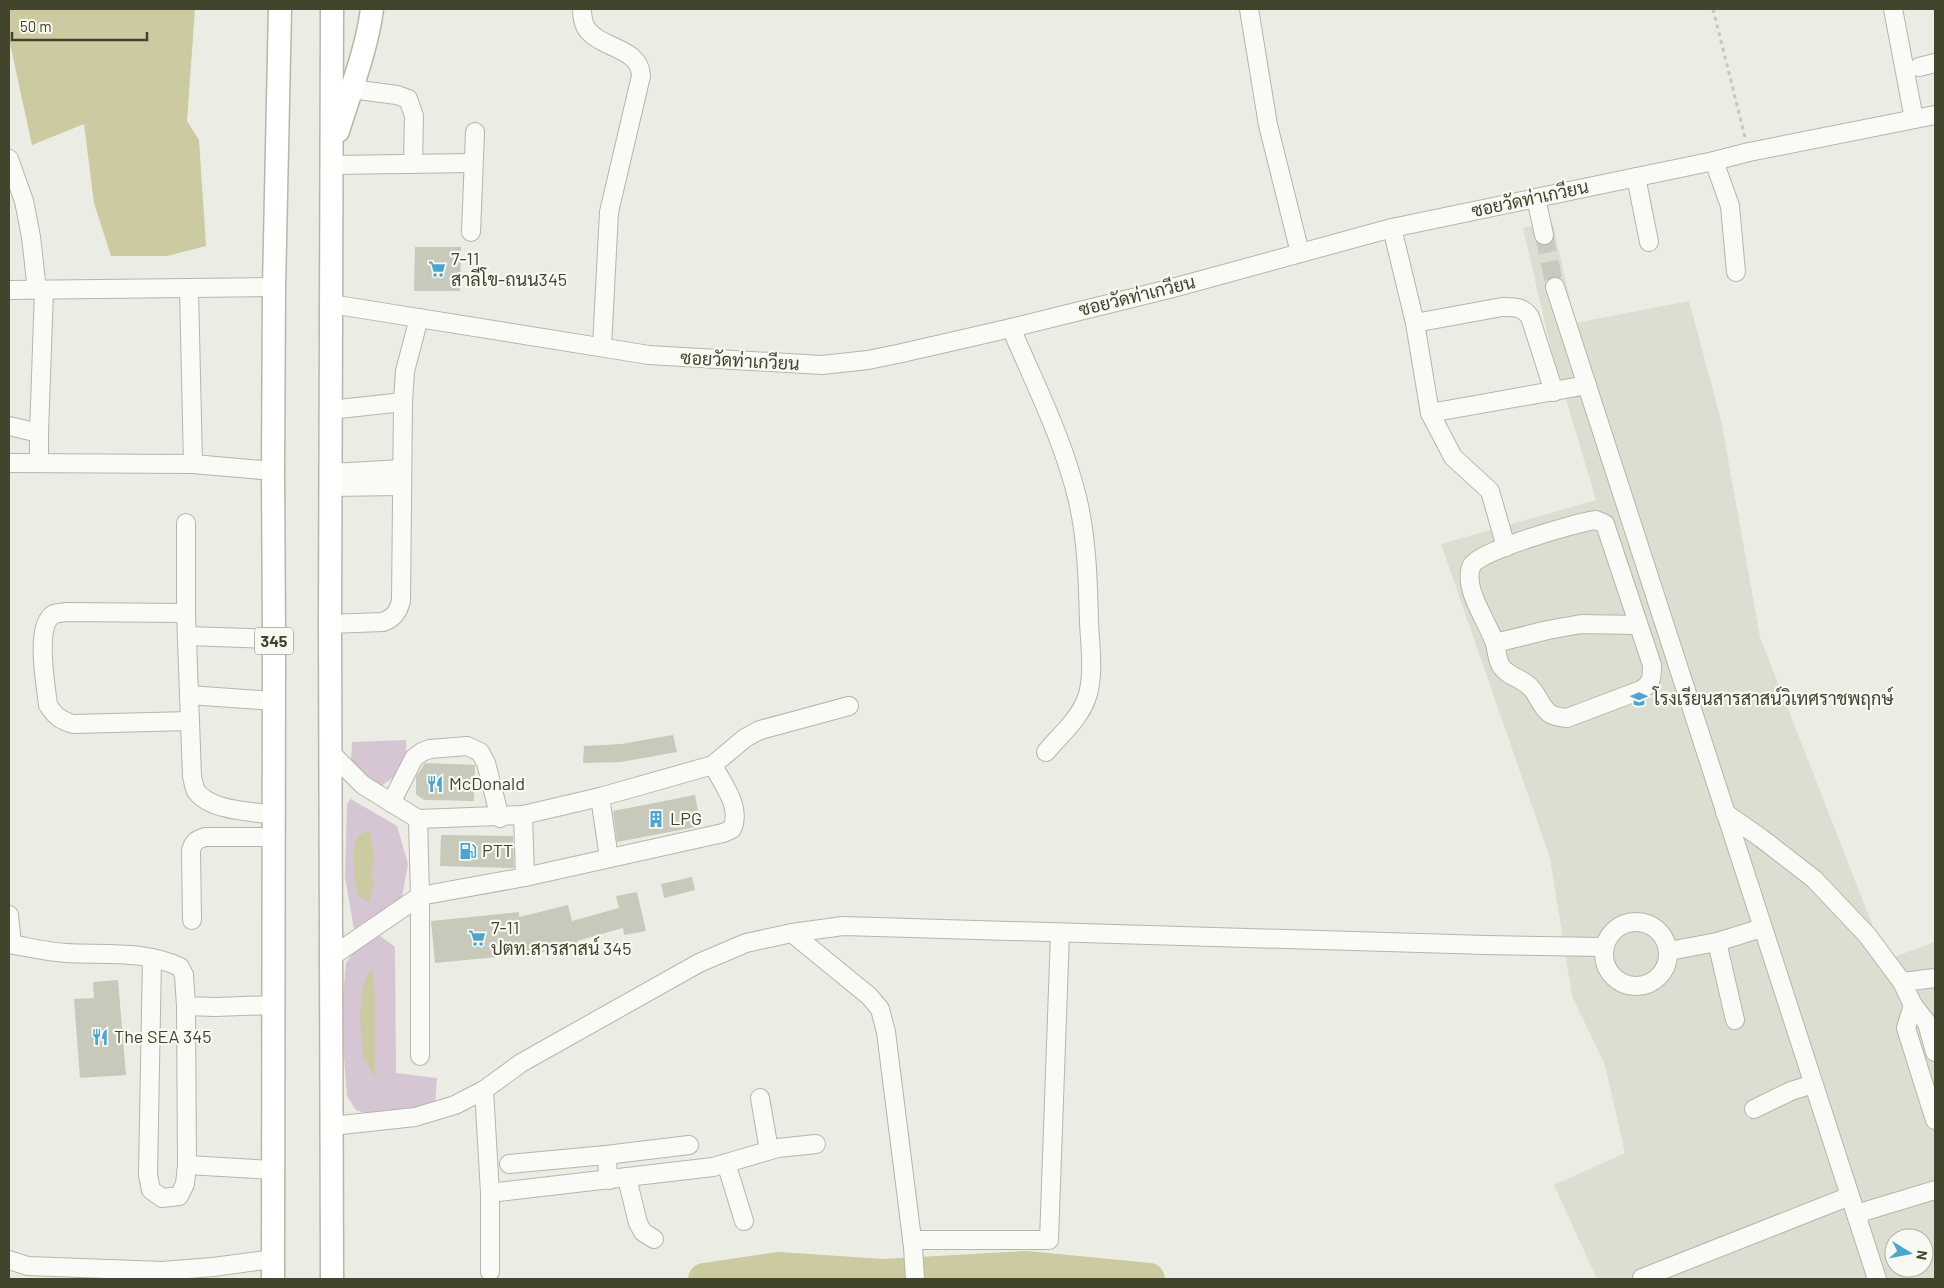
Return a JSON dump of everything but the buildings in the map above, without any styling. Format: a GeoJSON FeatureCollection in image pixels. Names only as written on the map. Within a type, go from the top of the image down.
{"type":"FeatureCollection","features":[{"type":"Feature","properties":{"kind":"main road"},"geometry":{"type":"LineString","coordinates":[[332,9],[330,410],[332,1273]]}},
{"type":"Feature","properties":{"kind":"main road"},"geometry":{"type":"LineString","coordinates":[[332,45],[337,9]]}},
{"type":"Feature","properties":{"kind":"main road"},"geometry":{"type":"LineString","coordinates":[[331,158],[352,89],[372,9]]}},
{"type":"Feature","properties":{"kind":"main road","name":"345"},"geometry":{"type":"LineString","coordinates":[[273,1270],[274,287],[280,10]]}},
{"type":"Feature","properties":{"kind":"street"},"geometry":{"type":"LineString","coordinates":[[582,9],[583,20],[587,30],[597,38],[633,58],[641,68],[641,76],[609,212],[602,347]]}},
{"type":"Feature","properties":{"kind":"street"},"geometry":{"type":"LineString","coordinates":[[1249,9],[1268,125],[1300,252]]}},
{"type":"Feature","properties":{"kind":"street"},"geometry":{"type":"LineString","coordinates":[[1893,9],[1914,119]]}},
{"type":"Feature","properties":{"kind":"street"},"geometry":{"type":"LineString","coordinates":[[352,89],[397,95],[408,99],[414,116],[413,164]]}},
{"type":"Feature","properties":{"kind":"street","name":"ซอยวัดท่าเกวียน"},"geometry":{"type":"LineString","coordinates":[[331,304],[649,355],[822,365],[894,354],[1011,328],[1169,289],[1392,228],[1714,161],[1749,152],[1935,115]]}},
{"type":"Feature","properties":{"kind":"street"},"geometry":{"type":"LineString","coordinates":[[471,232],[474,132]]}},
{"type":"Feature","properties":{"kind":"street"},"geometry":{"type":"LineString","coordinates":[[331,158],[413,164],[473,163]]}},
{"type":"Feature","properties":{"kind":"street"},"geometry":{"type":"LineString","coordinates":[[9,159],[24,201],[40,290],[39,463]]}},
{"type":"Feature","properties":{"kind":"street"},"geometry":{"type":"LineString","coordinates":[[1714,161],[1730,206],[1736,272]]}},
{"type":"Feature","properties":{"kind":"street"},"geometry":{"type":"LineString","coordinates":[[1636,177],[1649,242]]}},
{"type":"Feature","properties":{"kind":"street"},"geometry":{"type":"LineString","coordinates":[[1536,198],[1544,235]]}},
{"type":"Feature","properties":{"kind":"street"},"geometry":{"type":"LineString","coordinates":[[1392,228],[1415,323],[1430,413],[1453,457],[1490,491],[1506,547]]}},
{"type":"Feature","properties":{"kind":"street"},"geometry":{"type":"LineString","coordinates":[[1555,286],[1877,1279]]}},
{"type":"Feature","properties":{"kind":"street"},"geometry":{"type":"LineString","coordinates":[[9,290],[274,287]]}},
{"type":"Feature","properties":{"kind":"street"},"geometry":{"type":"LineString","coordinates":[[190,289],[193,464]]}},
{"type":"Feature","properties":{"kind":"street"},"geometry":{"type":"LineString","coordinates":[[1415,323],[1502,306],[1525,310],[1530,317],[1554,392]]}},
{"type":"Feature","properties":{"kind":"street"},"geometry":{"type":"LineString","coordinates":[[330,624],[383,622],[391,619],[398,612],[401,601],[405,371],[419,318]]}},
{"type":"Feature","properties":{"kind":"street"},"geometry":{"type":"LineString","coordinates":[[1011,328],[1053,426],[1078,501],[1084,536],[1088,581],[1091,672],[1088,694],[1080,714],[1046,752]]}},
{"type":"Feature","properties":{"kind":"street"},"geometry":{"type":"LineString","coordinates":[[1430,413],[1587,385]]}},
{"type":"Feature","properties":{"kind":"street"},"geometry":{"type":"LineString","coordinates":[[330,410],[403,402]]}},
{"type":"Feature","properties":{"kind":"street"},"geometry":{"type":"LineString","coordinates":[[9,426],[39,433]]}},
{"type":"Feature","properties":{"kind":"street"},"geometry":{"type":"LineString","coordinates":[[9,463],[193,464],[273,471]]}},
{"type":"Feature","properties":{"kind":"street"},"geometry":{"type":"LineString","coordinates":[[331,480],[402,478]]}},
{"type":"Feature","properties":{"kind":"street"},"geometry":{"type":"LineString","coordinates":[[1601,521],[1605,524],[1652,665],[1650,684],[1641,690],[1566,718],[1558,718],[1549,713],[1531,687],[1508,674],[1502,668],[1495,643],[1477,606],[1470,578],[1472,565],[1477,558],[1506,547],[1582,522],[1601,521]]}},
{"type":"Feature","properties":{"kind":"street"},"geometry":{"type":"LineString","coordinates":[[186,523],[186,613],[192,776],[195,790],[204,799],[220,806],[274,815]]}},
{"type":"Feature","properties":{"kind":"street"},"geometry":{"type":"LineString","coordinates":[[186,613],[65,612],[54,614],[46,624],[42,640],[48,705],[53,714],[61,720],[73,724],[190,721]]}},
{"type":"Feature","properties":{"kind":"street"},"geometry":{"type":"LineString","coordinates":[[1495,643],[1581,624],[1638,625]]}},
{"type":"Feature","properties":{"kind":"street"},"geometry":{"type":"LineString","coordinates":[[188,636],[274,639]]}},
{"type":"Feature","properties":{"kind":"street"},"geometry":{"type":"LineString","coordinates":[[189,694],[274,701]]}},
{"type":"Feature","properties":{"kind":"street"},"geometry":{"type":"LineString","coordinates":[[331,753],[363,785],[418,820],[500,818],[523,815],[600,797],[713,765],[745,738],[760,730],[849,706]]}},
{"type":"Feature","properties":{"kind":"street"},"geometry":{"type":"LineString","coordinates":[[391,803],[414,758],[430,749],[467,746],[480,752],[486,763],[500,818]]}},
{"type":"Feature","properties":{"kind":"street"},"geometry":{"type":"LineString","coordinates":[[331,957],[420,896],[525,878],[723,833],[732,829],[736,820],[735,808],[713,765]]}},
{"type":"Feature","properties":{"kind":"street"},"geometry":{"type":"LineString","coordinates":[[600,797],[610,858]]}},
{"type":"Feature","properties":{"kind":"street"},"geometry":{"type":"LineString","coordinates":[[1725,813],[1814,879],[1867,935],[1902,982],[1913,1005],[1927,1023],[1935,1052]]}},
{"type":"Feature","properties":{"kind":"street"},"geometry":{"type":"LineString","coordinates":[[523,815],[525,878]]}},
{"type":"Feature","properties":{"kind":"street"},"geometry":{"type":"LineString","coordinates":[[418,820],[420,1056]]}},
{"type":"Feature","properties":{"kind":"street"},"geometry":{"type":"LineString","coordinates":[[192,920],[191,851],[193,843],[205,837],[274,837]]}},
{"type":"Feature","properties":{"kind":"street"},"geometry":{"type":"LineString","coordinates":[[9,915],[10,944],[65,953],[124,954],[152,958],[170,962],[180,967],[184,975],[186,1006],[187,1166],[185,1184],[179,1196],[162,1198],[151,1190],[148,1175],[152,958]]}},
{"type":"Feature","properties":{"kind":"street"},"geometry":{"type":"LineString","coordinates":[[1629,921],[1647,922],[1662,934],[1669,951],[1664,970],[1651,983],[1633,987],[1616,980],[1604,965],[1603,946],[1612,930],[1629,921]]}},
{"type":"Feature","properties":{"kind":"street"},"geometry":{"type":"LineString","coordinates":[[332,1126],[415,1117],[455,1105],[484,1090],[520,1063],[698,963],[746,943],[792,933],[843,926],[1486,945],[1603,946]]}},
{"type":"Feature","properties":{"kind":"street"},"geometry":{"type":"LineString","coordinates":[[1669,951],[1717,942],[1762,928]]}},
{"type":"Feature","properties":{"kind":"street"},"geometry":{"type":"LineString","coordinates":[[792,933],[869,996],[880,1010],[886,1032],[913,1243],[915,1279]]}},
{"type":"Feature","properties":{"kind":"street"},"geometry":{"type":"LineString","coordinates":[[913,1243],[1049,1240],[1060,933]]}},
{"type":"Feature","properties":{"kind":"street"},"geometry":{"type":"LineString","coordinates":[[1717,942],[1735,1020]]}},
{"type":"Feature","properties":{"kind":"street"},"geometry":{"type":"LineString","coordinates":[[1902,982],[1935,978]]}},
{"type":"Feature","properties":{"kind":"street"},"geometry":{"type":"LineString","coordinates":[[186,1006],[273,1005]]}},
{"type":"Feature","properties":{"kind":"street"},"geometry":{"type":"LineString","coordinates":[[1913,1005],[1906,1028],[1935,1120]]}},
{"type":"Feature","properties":{"kind":"street"},"geometry":{"type":"LineString","coordinates":[[1754,1109],[1813,1084]]}},
{"type":"Feature","properties":{"kind":"street"},"geometry":{"type":"LineString","coordinates":[[484,1090],[490,1193],[490,1272]]}},
{"type":"Feature","properties":{"kind":"street"},"geometry":{"type":"LineString","coordinates":[[760,1098],[769,1150]]}},
{"type":"Feature","properties":{"kind":"street"},"geometry":{"type":"LineString","coordinates":[[490,1193],[713,1167],[769,1150],[816,1144]]}},
{"type":"Feature","properties":{"kind":"street"},"geometry":{"type":"LineString","coordinates":[[509,1164],[689,1145]]}},
{"type":"Feature","properties":{"kind":"street"},"geometry":{"type":"LineString","coordinates":[[606,1155],[638,1224],[643,1232],[654,1239]]}},
{"type":"Feature","properties":{"kind":"street"},"geometry":{"type":"LineString","coordinates":[[726,1163],[744,1221]]}},
{"type":"Feature","properties":{"kind":"street"},"geometry":{"type":"LineString","coordinates":[[187,1166],[273,1170]]}},
{"type":"Feature","properties":{"kind":"street"},"geometry":{"type":"LineString","coordinates":[[1856,1214],[1935,1190]]}},
{"type":"Feature","properties":{"kind":"street"},"geometry":{"type":"LineString","coordinates":[[1642,1278],[1850,1196]]}},
{"type":"Feature","properties":{"kind":"street"},"geometry":{"type":"LineString","coordinates":[[9,1260],[28,1266],[162,1271],[213,1267],[273,1270]]}},
{"type":"Feature","properties":{"kind":"path"},"geometry":{"type":"LineString","coordinates":[[1713,9],[1749,152]]}},
{"type":"Feature","properties":{"kind":"shaded area"},"geometry":{"type":"Polygon","coordinates":[[[9,9],[195,9],[187,121],[199,140],[206,246],[167,256],[111,256],[94,203],[84,124],[32,145],[9,39],[9,9]]]}},
{"type":"Feature","properties":{"kind":"shaded area","name":"โรงเรียนสารสาสน์วิเทศราชพฤกษ์"},"geometry":{"type":"Polygon","coordinates":[[[1552,220],[1575,323],[1689,301],[1721,420],[1760,637],[1886,960],[1935,942],[1935,1279],[1597,1279],[1554,1185],[1625,1153],[1605,1065],[1572,996],[1550,858],[1441,544],[1596,500],[1550,345],[1523,228],[1552,220]]]}},
{"type":"Feature","properties":{"kind":"shaded area"},"geometry":{"type":"Polygon","coordinates":[[[406,740],[402,768],[394,777],[381,786],[355,771],[351,759],[352,742],[406,740]]]}},
{"type":"Feature","properties":{"kind":"shaded area"},"geometry":{"type":"Polygon","coordinates":[[[351,799],[397,826],[408,864],[402,897],[354,929],[345,877],[347,804],[351,799]]]}},
{"type":"Feature","properties":{"kind":"shaded area"},"geometry":{"type":"Polygon","coordinates":[[[370,831],[374,857],[371,876],[374,883],[369,902],[358,896],[353,859],[357,839],[364,832],[370,831]]]}},
{"type":"Feature","properties":{"kind":"shaded area"},"geometry":{"type":"Polygon","coordinates":[[[380,936],[395,947],[396,1073],[437,1078],[435,1107],[368,1114],[356,1110],[347,1096],[341,1018],[346,963],[354,951],[380,936]]]}},
{"type":"Feature","properties":{"kind":"shaded area"},"geometry":{"type":"Polygon","coordinates":[[[372,966],[375,1000],[375,1078],[363,1056],[360,1017],[364,982],[372,966]]]}},
{"type":"Feature","properties":{"kind":"waterway"},"geometry":{"type":"LineString","coordinates":[[704,1279],[778,1268],[883,1275],[1026,1267],[1149,1279]]}},
{"type":"Feature","properties":{"kind":"tunnel"},"geometry":{"type":"LineString","coordinates":[[1544,235],[1555,287]]}},
{"type":"Feature","properties":{"kind":"place","name":"7-11 สาลีโข-ถนน345"},"geometry":{"type":"Point","coordinates":[437,269]}},
{"type":"Feature","properties":{"kind":"place","name":"โรงเรียนสารสาสน์วิเทศราชพฤกษ์"},"geometry":{"type":"Point","coordinates":[1639,699]}},
{"type":"Feature","properties":{"kind":"place","name":"McDonald"},"geometry":{"type":"Point","coordinates":[435,784]}},
{"type":"Feature","properties":{"kind":"place","name":"LPG"},"geometry":{"type":"Point","coordinates":[656,819]}},
{"type":"Feature","properties":{"kind":"place","name":"PTT"},"geometry":{"type":"Point","coordinates":[468,851]}},
{"type":"Feature","properties":{"kind":"place","name":"7-11 ปตท.สารสาสน์ 345"},"geometry":{"type":"Point","coordinates":[477,938]}},
{"type":"Feature","properties":{"kind":"place","name":"The SEA 345"},"geometry":{"type":"Point","coordinates":[100,1037]}}]}
